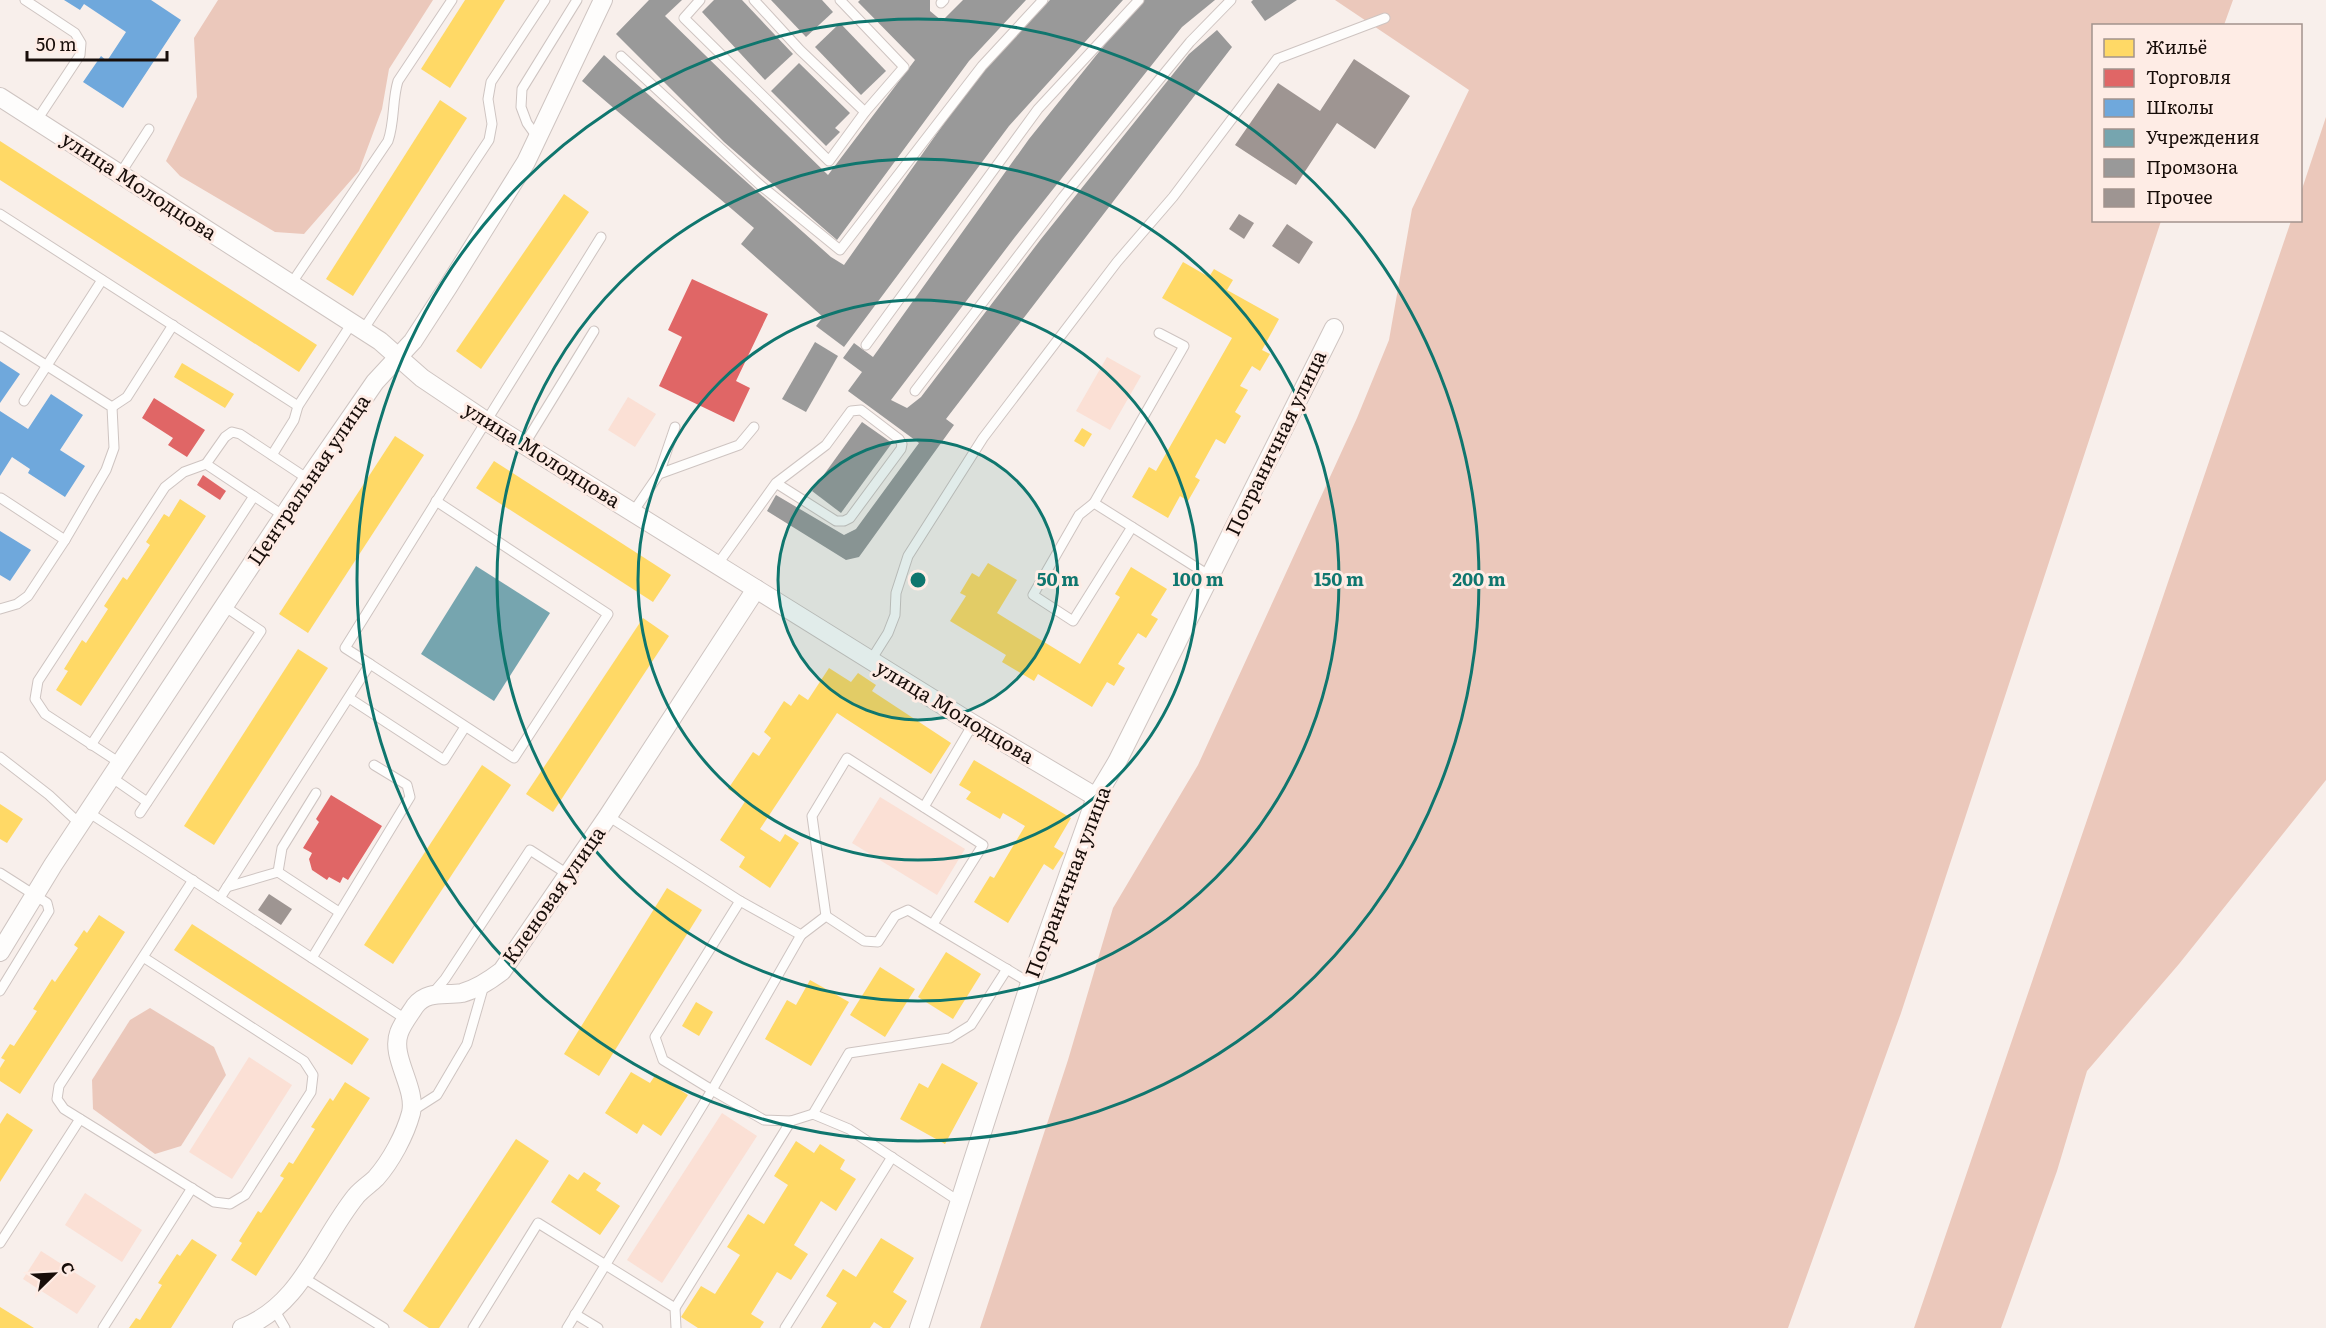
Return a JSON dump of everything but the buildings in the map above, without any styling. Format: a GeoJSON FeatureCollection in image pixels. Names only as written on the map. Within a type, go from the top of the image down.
{"type":"FeatureCollection","features":[{"type":"Feature","properties":{"kind":"street","name":"Центральная улица"},"geometry":{"type":"LineString","coordinates":[[0,952],[115,770],[308,479],[375,382],[413,341],[448,287],[526,162],[603,0]]}},
{"type":"Feature","properties":{"kind":"street","name":"улица Молодцова"},"geometry":{"type":"LineString","coordinates":[[0,97],[380,342],[422,378],[486,421],[973,724],[1096,797]]}},
{"type":"Feature","properties":{"kind":"street","name":"Пограничная улица"},"geometry":{"type":"LineString","coordinates":[[919,1328],[1030,983],[1096,797],[1116,762],[1334,328]]}},
{"type":"Feature","properties":{"kind":"street","name":"Кленовая улица"},"geometry":{"type":"LineString","coordinates":[[432,994],[461,993],[484,985],[501,972],[569,875],[756,589]]}},
{"type":"Feature","properties":{"kind":"street"},"geometry":{"type":"LineString","coordinates":[[245,1327],[275,1311],[304,1278],[357,1195],[377,1177],[403,1136],[411,1111],[410,1094],[397,1046],[398,1033],[417,1003],[432,994]]}},
{"type":"Feature","properties":{"kind":"lane"},"geometry":{"type":"LineString","coordinates":[[25,0],[75,33],[81,43],[80,55],[37,120]]}},
{"type":"Feature","properties":{"kind":"lane"},"geometry":{"type":"LineString","coordinates":[[291,284],[388,141],[393,128],[395,92],[398,81],[452,0]]}},
{"type":"Feature","properties":{"kind":"lane"},"geometry":{"type":"LineString","coordinates":[[272,455],[294,420],[298,406],[357,327],[489,140],[492,124],[488,99],[491,82],[545,0]]}},
{"type":"Feature","properties":{"kind":"lane"},"geometry":{"type":"LineString","coordinates":[[537,137],[527,123],[521,106],[522,89],[577,0]]}},
{"type":"Feature","properties":{"kind":"lane"},"geometry":{"type":"LineString","coordinates":[[700,0],[684,18],[829,161],[865,112],[904,67],[841,0]]}},
{"type":"Feature","properties":{"kind":"lane"},"geometry":{"type":"LineString","coordinates":[[754,0],[800,50],[865,112]]}},
{"type":"Feature","properties":{"kind":"lane"},"geometry":{"type":"LineString","coordinates":[[621,56],[759,184],[840,249],[982,66],[1043,0]]}},
{"type":"Feature","properties":{"kind":"lane"},"geometry":{"type":"LineString","coordinates":[[866,345],[1038,109],[1140,0]]}},
{"type":"Feature","properties":{"kind":"lane"},"geometry":{"type":"LineString","coordinates":[[915,391],[1063,197],[1190,42],[1231,0]]}},
{"type":"Feature","properties":{"kind":"lane"},"geometry":{"type":"LineString","coordinates":[[871,660],[896,615],[896,593],[908,556],[983,438],[1117,262],[1173,197],[1277,59],[1385,18]]}},
{"type":"Feature","properties":{"kind":"lane"},"geometry":{"type":"LineString","coordinates":[[120,174],[148,129]]}},
{"type":"Feature","properties":{"kind":"lane"},"geometry":{"type":"LineString","coordinates":[[0,214],[298,406]]}},
{"type":"Feature","properties":{"kind":"lane"},"geometry":{"type":"LineString","coordinates":[[436,501],[608,614],[514,758],[345,648],[436,501],[601,237]]}},
{"type":"Feature","properties":{"kind":"lane"},"geometry":{"type":"LineString","coordinates":[[24,401],[102,280]]}},
{"type":"Feature","properties":{"kind":"lane"},"geometry":{"type":"LineString","coordinates":[[112,407],[127,397],[173,325]]}},
{"type":"Feature","properties":{"kind":"lane"},"geometry":{"type":"LineString","coordinates":[[524,445],[594,332]]}},
{"type":"Feature","properties":{"kind":"lane"},"geometry":{"type":"LineString","coordinates":[[1132,527],[1073,621],[1033,595],[1079,515],[1094,503],[1184,346],[1159,333]]}},
{"type":"Feature","properties":{"kind":"lane"},"geometry":{"type":"LineString","coordinates":[[0,336],[112,407]]}},
{"type":"Feature","properties":{"kind":"lane"},"geometry":{"type":"LineString","coordinates":[[0,609],[17,604],[28,596],[65,540],[106,470],[114,448],[112,407]]}},
{"type":"Feature","properties":{"kind":"lane"},"geometry":{"type":"LineString","coordinates":[[717,565],[776,483],[826,445],[851,411],[861,410],[899,439],[902,444],[901,449],[850,518],[844,521],[836,521],[776,483]]}},
{"type":"Feature","properties":{"kind":"lane"},"geometry":{"type":"LineString","coordinates":[[633,512],[659,474],[675,427]]}},
{"type":"Feature","properties":{"kind":"lane"},"geometry":{"type":"LineString","coordinates":[[659,474],[739,445],[754,427]]}},
{"type":"Feature","properties":{"kind":"lane"},"geometry":{"type":"LineString","coordinates":[[147,802],[91,745],[45,714],[35,699],[38,681],[165,487],[184,472],[206,465],[225,437],[232,432],[240,434],[308,479]]}},
{"type":"Feature","properties":{"kind":"lane"},"geometry":{"type":"LineString","coordinates":[[206,465],[284,516]]}},
{"type":"Feature","properties":{"kind":"lane"},"geometry":{"type":"LineString","coordinates":[[91,745],[254,496]]}},
{"type":"Feature","properties":{"kind":"lane"},"geometry":{"type":"LineString","coordinates":[[1,498],[65,540]]}},
{"type":"Feature","properties":{"kind":"lane"},"geometry":{"type":"LineString","coordinates":[[1094,503],[1210,576]]}},
{"type":"Feature","properties":{"kind":"lane"},"geometry":{"type":"LineString","coordinates":[[140,813],[261,631],[224,606]]}},
{"type":"Feature","properties":{"kind":"lane"},"geometry":{"type":"LineString","coordinates":[[220,898],[370,664]]}},
{"type":"Feature","properties":{"kind":"lane"},"geometry":{"type":"LineString","coordinates":[[349,698],[444,760],[465,727]]}},
{"type":"Feature","properties":{"kind":"lane"},"geometry":{"type":"LineString","coordinates":[[924,807],[973,724]]}},
{"type":"Feature","properties":{"kind":"lane"},"geometry":{"type":"LineString","coordinates":[[0,757],[49,795],[84,818],[193,880],[407,1020]]}},
{"type":"Feature","properties":{"kind":"lane"},"geometry":{"type":"LineString","coordinates":[[933,924],[983,845],[847,758],[812,816],[826,916],[864,941],[878,942],[895,916],[908,910],[1030,983]]}},
{"type":"Feature","properties":{"kind":"lane"},"geometry":{"type":"LineString","coordinates":[[312,958],[410,797],[407,785],[374,765]]}},
{"type":"Feature","properties":{"kind":"lane"},"geometry":{"type":"LineString","coordinates":[[278,872],[282,848],[316,793]]}},
{"type":"Feature","properties":{"kind":"lane"},"geometry":{"type":"LineString","coordinates":[[608,816],[740,901],[801,935]]}},
{"type":"Feature","properties":{"kind":"lane"},"geometry":{"type":"LineString","coordinates":[[432,994],[445,979],[530,849],[569,875]]}},
{"type":"Feature","properties":{"kind":"lane"},"geometry":{"type":"LineString","coordinates":[[227,887],[278,872],[339,912]]}},
{"type":"Feature","properties":{"kind":"lane"},"geometry":{"type":"LineString","coordinates":[[0,873],[47,903],[49,910],[0,991]]}},
{"type":"Feature","properties":{"kind":"lane"},"geometry":{"type":"LineString","coordinates":[[143,957],[304,1061],[313,1076],[311,1092],[245,1195],[230,1204],[214,1202],[64,1109],[57,1099],[59,1086],[193,880]]}},
{"type":"Feature","properties":{"kind":"lane"},"geometry":{"type":"LineString","coordinates":[[740,901],[655,1037],[663,1060],[764,1120],[791,1121],[813,1114],[849,1129],[960,1202]]}},
{"type":"Feature","properties":{"kind":"lane"},"geometry":{"type":"LineString","coordinates":[[567,1328],[712,1090],[801,935],[826,916]]}},
{"type":"Feature","properties":{"kind":"lane"},"geometry":{"type":"LineString","coordinates":[[813,1114],[849,1053],[950,1038],[971,1026],[1007,969]]}},
{"type":"Feature","properties":{"kind":"lane"},"geometry":{"type":"LineString","coordinates":[[411,1111],[437,1095],[467,1044],[484,985]]}},
{"type":"Feature","properties":{"kind":"lane"},"geometry":{"type":"LineString","coordinates":[[0,1243],[80,1119]]}},
{"type":"Feature","properties":{"kind":"lane"},"geometry":{"type":"LineString","coordinates":[[676,1328],[675,1308],[791,1121]]}},
{"type":"Feature","properties":{"kind":"lane"},"geometry":{"type":"LineString","coordinates":[[785,1328],[892,1157]]}},
{"type":"Feature","properties":{"kind":"lane"},"geometry":{"type":"LineString","coordinates":[[103,1328],[192,1188]]}},
{"type":"Feature","properties":{"kind":"lane"},"geometry":{"type":"LineString","coordinates":[[473,1328],[538,1223],[675,1308]]}},
{"type":"Feature","properties":{"kind":"lane"},"geometry":{"type":"LineString","coordinates":[[304,1278],[384,1328]]}},
{"type":"Feature","properties":{"kind":"lane"},"geometry":{"type":"LineString","coordinates":[[275,1311],[285,1328]]}},
{"type":"Feature","properties":{"kind":"lane"},"geometry":{"type":"LineString","coordinates":[[575,1314],[598,1328]]}},
{"type":"Feature","properties":{"kind":"shaded area"},"geometry":{"type":"Polygon","coordinates":[[[218,0],[433,0],[389,69],[382,109],[359,171],[304,234],[275,232],[180,176],[166,161],[197,97],[194,38],[218,0]]]}},
{"type":"Feature","properties":{"kind":"shaded area"},"geometry":{"type":"Polygon","coordinates":[[[1335,0],[2233,0],[2224,24],[2092,24],[2092,222],[2161,222],[1901,1013],[1788,1328],[980,1328],[1068,1060],[1113,908],[1198,765],[1357,418],[1389,340],[1412,209],[1469,90],[1335,0]]]}},
{"type":"Feature","properties":{"kind":"shaded area"},"geometry":{"type":"Polygon","coordinates":[[[2326,117],[2326,780],[2179,964],[2087,1071],[2057,1171],[2001,1328],[1914,1328],[2291,222],[2302,222],[2302,189],[2326,117]]]}},
{"type":"Feature","properties":{"kind":"shaded area"},"geometry":{"type":"Polygon","coordinates":[[[1107,357],[1141,376],[1110,430],[1076,411],[1107,357]]]}},
{"type":"Feature","properties":{"kind":"shaded area"},"geometry":{"type":"Polygon","coordinates":[[[628,397],[656,414],[635,447],[608,430],[628,397]]]}},
{"type":"Feature","properties":{"kind":"shaded area"},"geometry":{"type":"Polygon","coordinates":[[[880,797],[965,849],[937,895],[852,843],[880,797]]]}},
{"type":"Feature","properties":{"kind":"shaded area"},"geometry":{"type":"Polygon","coordinates":[[[150,1008],[214,1047],[226,1075],[181,1146],[155,1154],[93,1109],[92,1080],[130,1020],[150,1008]]]}},
{"type":"Feature","properties":{"kind":"shaded area"},"geometry":{"type":"Polygon","coordinates":[[[249,1057],[292,1085],[232,1179],[189,1152],[249,1057]]]}},
{"type":"Feature","properties":{"kind":"shaded area"},"geometry":{"type":"Polygon","coordinates":[[[722,1113],[757,1136],[662,1283],[627,1260],[722,1113]]]}},
{"type":"Feature","properties":{"kind":"shaded area"},"geometry":{"type":"Polygon","coordinates":[[[85,1193],[142,1230],[122,1262],[65,1225],[85,1193]]]}},
{"type":"Feature","properties":{"kind":"shaded area"},"geometry":{"type":"Polygon","coordinates":[[[41,1251],[96,1286],[77,1314],[23,1279],[41,1251]]]}}]}
